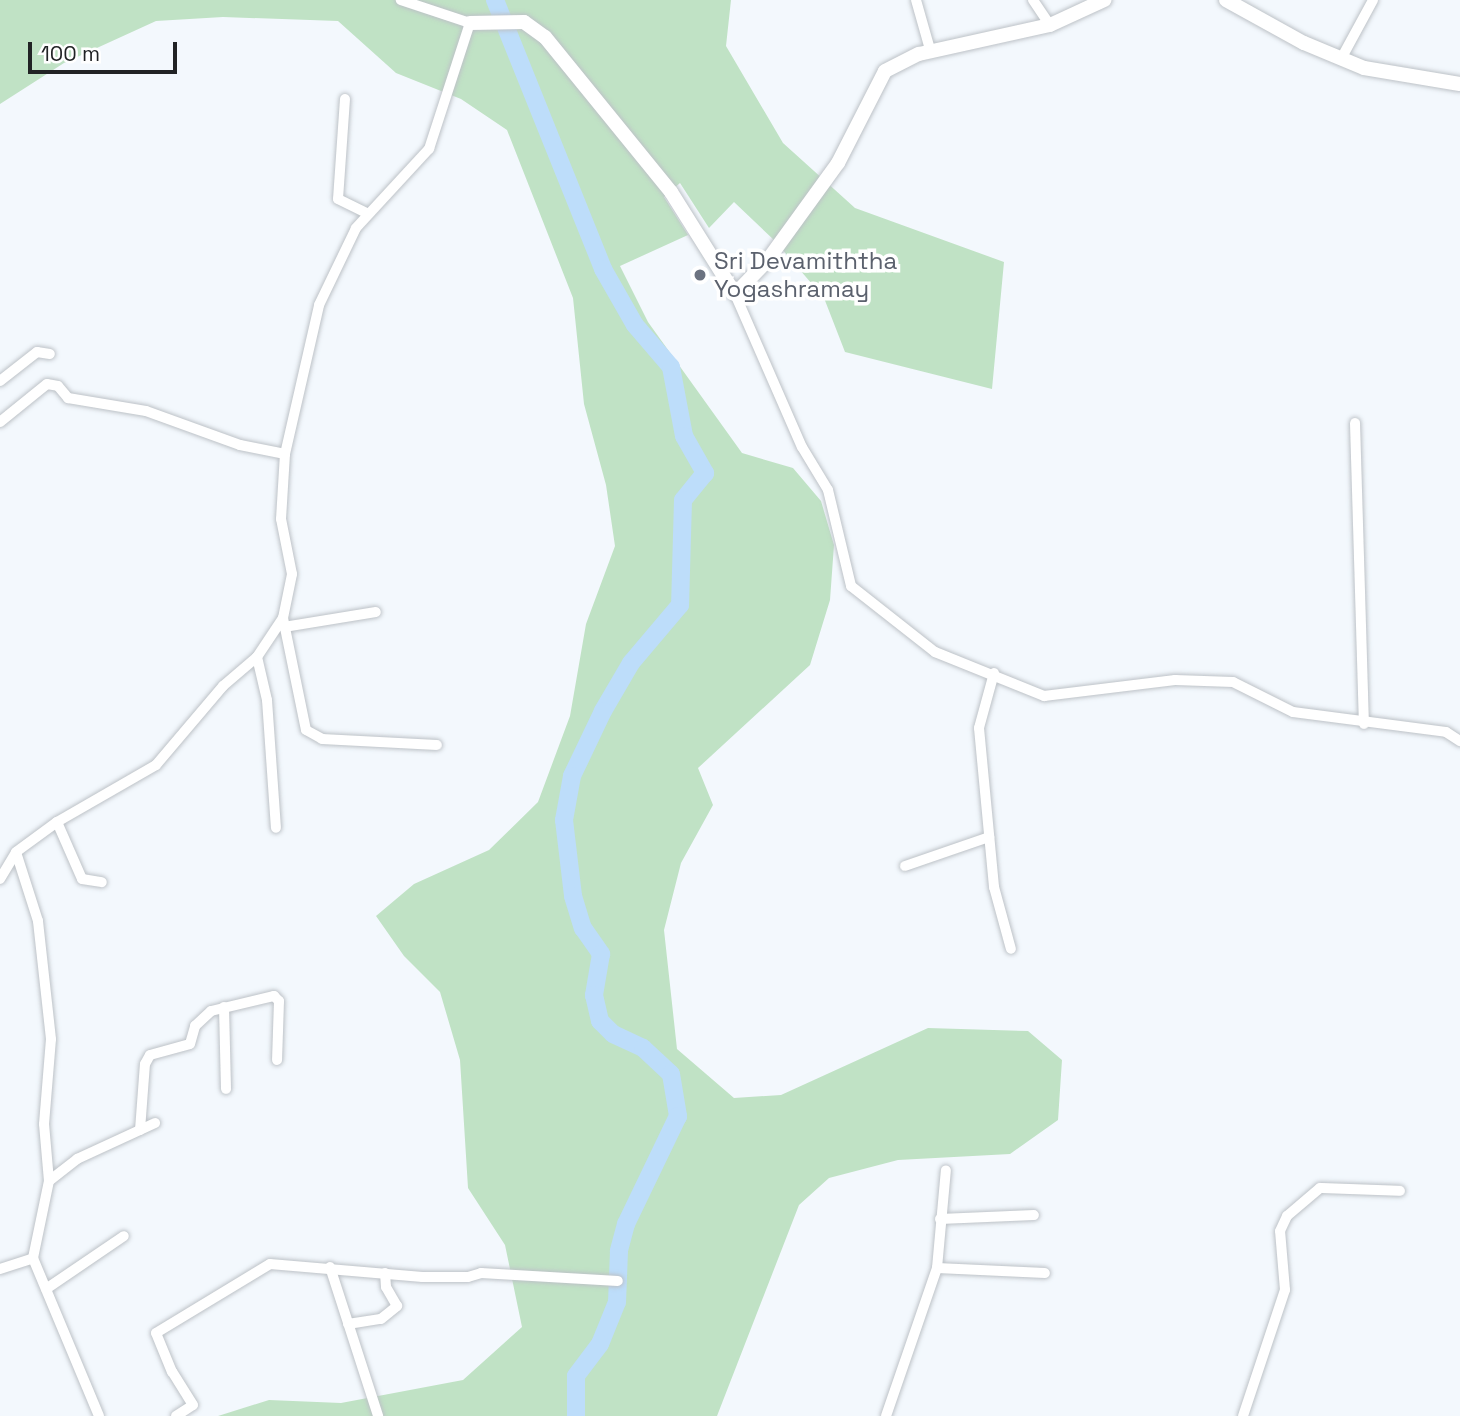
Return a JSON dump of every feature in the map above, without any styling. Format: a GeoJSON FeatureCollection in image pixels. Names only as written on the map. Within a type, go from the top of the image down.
{"type":"FeatureCollection","features":[{"type":"Feature","properties":{"kind":"street"},"geometry":{"type":"LineString","coordinates":[[401,0],[475,21],[524,22],[545,37],[671,192],[736,294],[803,447],[828,490],[851,586],[935,652],[994,673],[1044,696],[1175,680],[1233,682],[1293,712],[1364,724],[1446,732],[1460,741]]}},
{"type":"Feature","properties":{"kind":"street"},"geometry":{"type":"LineString","coordinates":[[916,0],[931,52]]}},
{"type":"Feature","properties":{"kind":"street"},"geometry":{"type":"LineString","coordinates":[[1033,0],[1050,25]]}},
{"type":"Feature","properties":{"kind":"street"},"geometry":{"type":"LineString","coordinates":[[736,294],[767,261],[838,163],[885,71],[931,52],[1050,25],[1104,0]]}},
{"type":"Feature","properties":{"kind":"street"},"geometry":{"type":"LineString","coordinates":[[1226,0],[1364,68],[1460,84]]}},
{"type":"Feature","properties":{"kind":"street"},"geometry":{"type":"LineString","coordinates":[[1341,59],[1373,0]]}},
{"type":"Feature","properties":{"kind":"street"},"geometry":{"type":"LineString","coordinates":[[0,878],[16,852],[57,822],[156,765],[223,686],[257,657],[283,623],[292,593],[292,574],[281,519],[285,454],[318,305],[340,253],[369,214],[429,149],[475,21]]}},
{"type":"Feature","properties":{"kind":"street"},"geometry":{"type":"LineString","coordinates":[[345,99],[338,199],[369,214]]}},
{"type":"Feature","properties":{"kind":"street"},"geometry":{"type":"LineString","coordinates":[[0,381],[37,352],[50,355]]}},
{"type":"Feature","properties":{"kind":"street"},"geometry":{"type":"LineString","coordinates":[[0,422],[47,384],[58,386],[68,398],[146,411],[240,444],[285,454]]}},
{"type":"Feature","properties":{"kind":"street"},"geometry":{"type":"LineString","coordinates":[[1354,423],[1364,724]]}},
{"type":"Feature","properties":{"kind":"street"},"geometry":{"type":"LineString","coordinates":[[283,623],[376,612]]}},
{"type":"Feature","properties":{"kind":"street"},"geometry":{"type":"LineString","coordinates":[[283,623],[306,730],[322,739],[437,745]]}},
{"type":"Feature","properties":{"kind":"street"},"geometry":{"type":"LineString","coordinates":[[257,657],[267,700],[275,828]]}},
{"type":"Feature","properties":{"kind":"street"},"geometry":{"type":"LineString","coordinates":[[994,673],[979,728],[994,887],[1011,949]]}},
{"type":"Feature","properties":{"kind":"street"},"geometry":{"type":"LineString","coordinates":[[57,822],[82,878],[102,882]]}},
{"type":"Feature","properties":{"kind":"street"},"geometry":{"type":"LineString","coordinates":[[905,866],[989,837]]}},
{"type":"Feature","properties":{"kind":"street"},"geometry":{"type":"LineString","coordinates":[[16,852],[38,921],[51,1039],[44,1124],[49,1181],[33,1258],[99,1416]]}},
{"type":"Feature","properties":{"kind":"street"},"geometry":{"type":"LineString","coordinates":[[140,1129],[145,1063],[150,1055],[190,1044],[195,1026],[211,1011],[274,996],[279,1001],[277,1060]]}},
{"type":"Feature","properties":{"kind":"street"},"geometry":{"type":"LineString","coordinates":[[224,1007],[226,1089]]}},
{"type":"Feature","properties":{"kind":"street"},"geometry":{"type":"LineString","coordinates":[[49,1181],[77,1159],[155,1123]]}},
{"type":"Feature","properties":{"kind":"street"},"geometry":{"type":"LineString","coordinates":[[886,1416],[937,1268],[946,1170]]}},
{"type":"Feature","properties":{"kind":"street"},"geometry":{"type":"LineString","coordinates":[[1243,1416],[1285,1290],[1280,1231],[1287,1216],[1320,1188],[1399,1191]]}},
{"type":"Feature","properties":{"kind":"street"},"geometry":{"type":"LineString","coordinates":[[940,1219],[1034,1215]]}},
{"type":"Feature","properties":{"kind":"street"},"geometry":{"type":"LineString","coordinates":[[46,1289],[124,1236]]}},
{"type":"Feature","properties":{"kind":"street"},"geometry":{"type":"LineString","coordinates":[[0,1269],[33,1258]]}},
{"type":"Feature","properties":{"kind":"street"},"geometry":{"type":"LineString","coordinates":[[176,1416],[193,1405],[172,1372],[156,1333],[270,1264],[385,1273],[618,1281]]}},
{"type":"Feature","properties":{"kind":"street"},"geometry":{"type":"LineString","coordinates":[[330,1267],[378,1416]]}},
{"type":"Feature","properties":{"kind":"street"},"geometry":{"type":"LineString","coordinates":[[937,1268],[1045,1273]]}},
{"type":"Feature","properties":{"kind":"street"},"geometry":{"type":"LineString","coordinates":[[348,1324],[381,1319],[397,1306],[386,1287],[385,1273]]}},
{"type":"Feature","properties":{"kind":"green space"},"geometry":{"type":"Polygon","coordinates":[[[0,0],[731,0],[726,46],[783,143],[855,208],[1004,262],[992,389],[845,352],[824,298],[775,241],[734,202],[709,228],[680,183],[664,197],[688,235],[620,266],[648,322],[742,453],[793,468],[821,501],[834,545],[830,600],[810,665],[698,768],[713,805],[681,863],[664,930],[677,1049],[734,1098],[781,1095],[928,1028],[1028,1031],[1062,1060],[1058,1120],[1010,1154],[898,1160],[829,1178],[799,1205],[717,1416],[218,1416],[269,1400],[341,1403],[463,1380],[522,1327],[505,1245],[468,1188],[460,1060],[440,992],[404,956],[376,916],[414,884],[489,850],[538,802],[570,716],[586,624],[615,546],[606,485],[584,404],[573,298],[507,130],[461,99],[396,73],[338,21],[223,17],[156,21],[64,63],[0,104],[0,0]]]}},
{"type":"Feature","properties":{"kind":"waterway"},"geometry":{"type":"LineString","coordinates":[[495,0],[603,269],[635,325],[671,367],[684,436],[705,473],[683,500],[680,605],[631,663],[603,711],[572,776],[564,820],[573,896],[583,928],[601,954],[594,995],[600,1021],[613,1034],[643,1048],[671,1074],[678,1116],[626,1224],[619,1251],[617,1302],[600,1344],[576,1376],[576,1416]]}},
{"type":"Feature","properties":{"kind":"place","name":"Sri Devamiththa Yogashramay"},"geometry":{"type":"Point","coordinates":[700,275]}}]}
